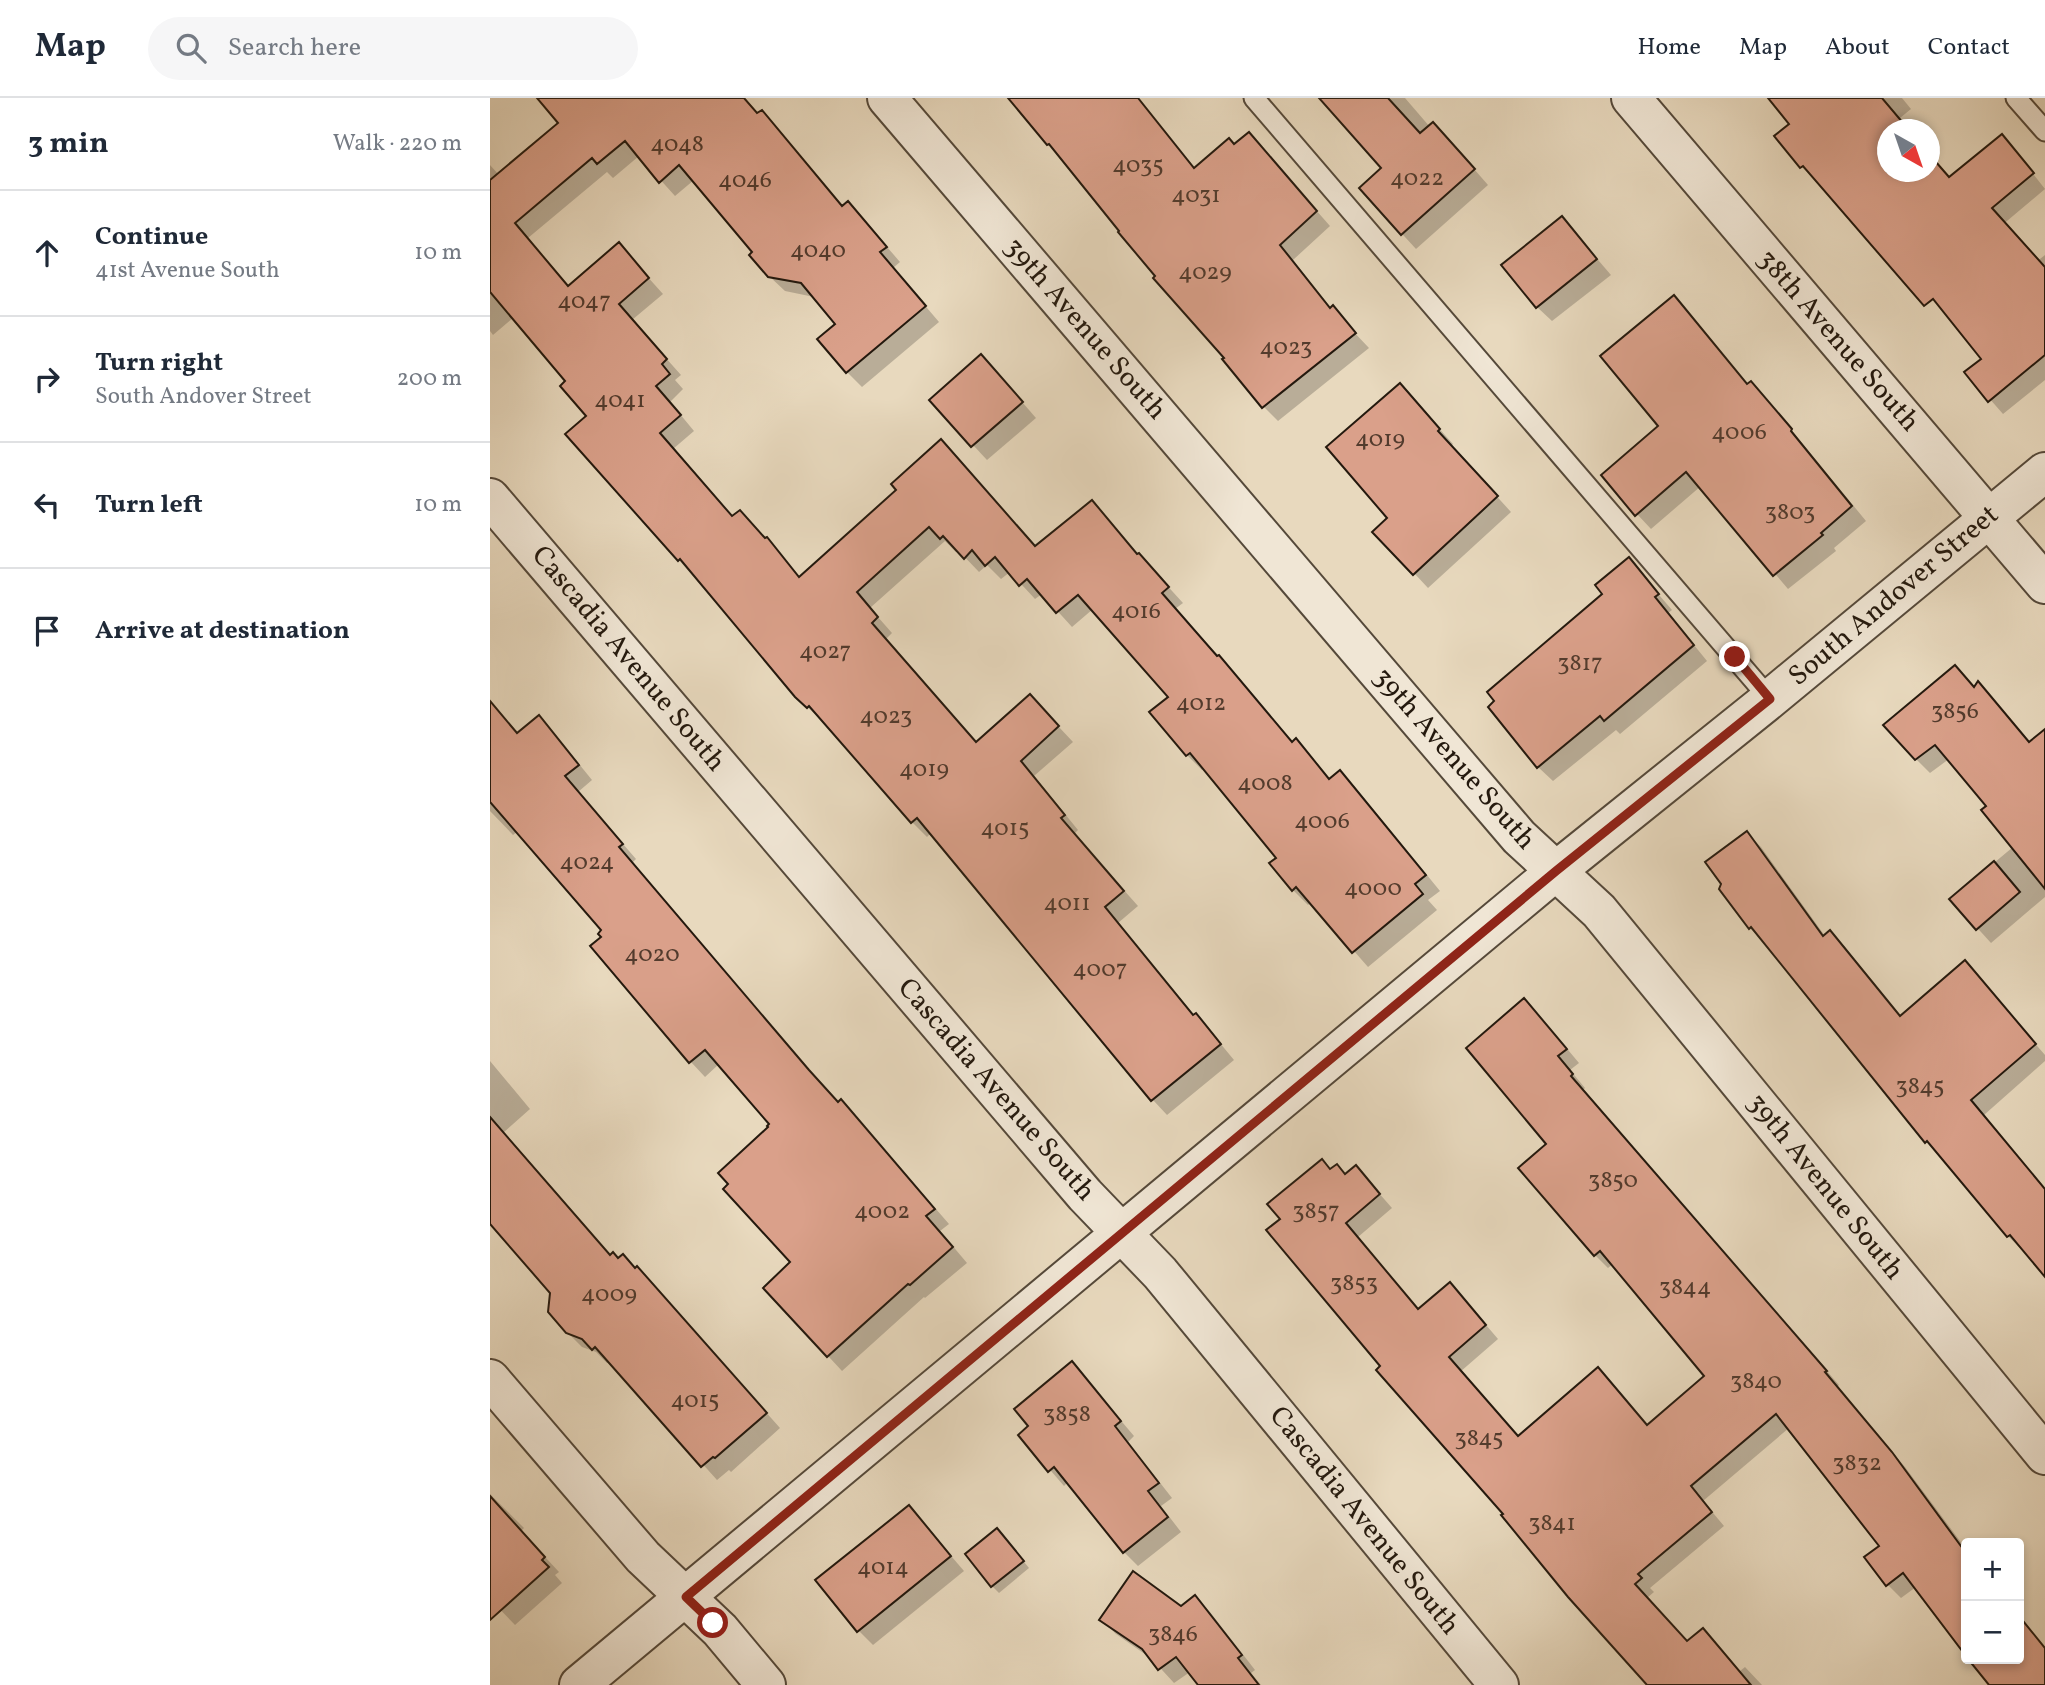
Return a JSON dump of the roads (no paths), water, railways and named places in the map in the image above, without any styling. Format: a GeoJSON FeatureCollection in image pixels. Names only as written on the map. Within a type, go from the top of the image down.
{"type":"FeatureCollection","features":[{"type":"Feature","properties":{"kind":"street","name":"39th Avenue South"},"geometry":{"type":"LineString","coordinates":[[887,98],[1510,826],[1599,911],[2045,1455]]}},
{"type":"Feature","properties":{"kind":"street","name":"38th Avenue South"},"geometry":{"type":"LineString","coordinates":[[1631,98],[2045,584]]}},
{"type":"Feature","properties":{"kind":"street","name":"South Andover Street"},"geometry":{"type":"LineString","coordinates":[[579,1685],[1556,871],[2045,472]]}},
{"type":"Feature","properties":{"kind":"street","name":"Cascadia Avenue South"},"geometry":{"type":"LineString","coordinates":[[490,498],[1076,1185],[1160,1273],[1499,1685]]}},
{"type":"Feature","properties":{"kind":"street"},"geometry":{"type":"LineString","coordinates":[[490,1379],[643,1557],[720,1630],[766,1685]]}},
{"type":"Feature","properties":{"kind":"lane"},"geometry":{"type":"LineString","coordinates":[[1254,98],[1770,699]]}},
{"type":"Feature","properties":{"kind":"lane"},"geometry":{"type":"LineString","coordinates":[[2016,98],[2045,131]]}}]}
